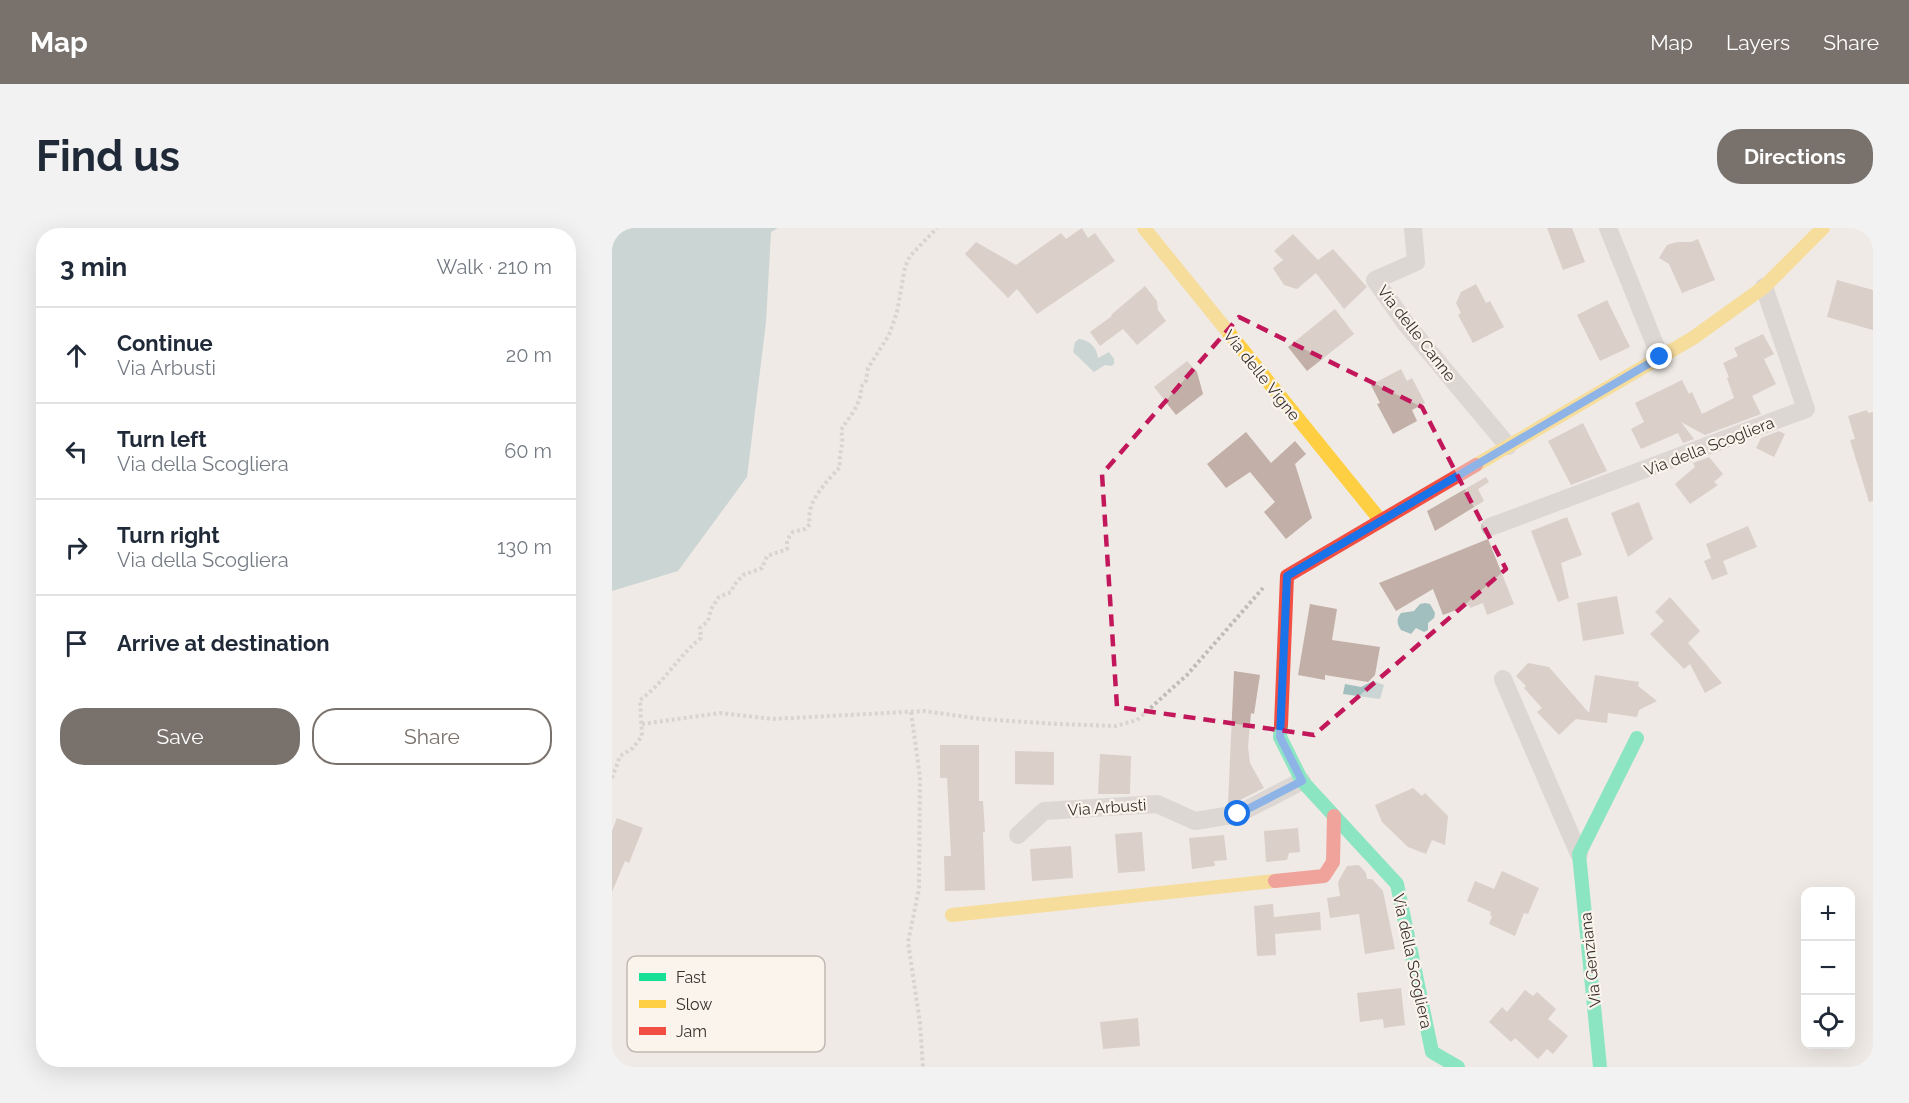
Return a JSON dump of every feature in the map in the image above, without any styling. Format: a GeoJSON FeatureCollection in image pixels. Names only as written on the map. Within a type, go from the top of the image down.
{"type":"FeatureCollection","features":[{"type":"Feature","properties":{"kind":"street","name":"Via delle Vigne"},"geometry":{"type":"LineString","coordinates":[[1144,228],[1381,521]]}},
{"type":"Feature","properties":{"kind":"street","name":"Via delle Canne"},"geometry":{"type":"LineString","coordinates":[[1413,228],[1416,262],[1376,280],[1406,324],[1508,446]]}},
{"type":"Feature","properties":{"kind":"street"},"geometry":{"type":"LineString","coordinates":[[1608,228],[1660,357]]}},
{"type":"Feature","properties":{"kind":"street"},"geometry":{"type":"LineString","coordinates":[[1287,576],[1693,338],[1764,287],[1823,228]]}},
{"type":"Feature","properties":{"kind":"street","name":"Via della Scogliera"},"geometry":{"type":"LineString","coordinates":[[1490,527],[1806,410],[1764,287]]}},
{"type":"Feature","properties":{"kind":"street","name":"Via della Scogliera"},"geometry":{"type":"LineString","coordinates":[[1287,576],[1280,737],[1302,781],[1397,884],[1432,1052],[1458,1067]]}},
{"type":"Feature","properties":{"kind":"street","name":"Via Genziana"},"geometry":{"type":"LineString","coordinates":[[1503,679],[1579,854],[1600,1067]]}},
{"type":"Feature","properties":{"kind":"street"},"geometry":{"type":"LineString","coordinates":[[1579,854],[1637,738]]}},
{"type":"Feature","properties":{"kind":"street","name":"Via Arbusti"},"geometry":{"type":"LineString","coordinates":[[1018,835],[1044,811],[1157,804],[1195,820],[1238,814],[1302,781]]}},
{"type":"Feature","properties":{"kind":"street"},"geometry":{"type":"LineString","coordinates":[[952,915],[1324,876],[1333,862],[1334,816]]}},
{"type":"Feature","properties":{"kind":"path"},"geometry":{"type":"LineString","coordinates":[[612,778],[620,756],[633,748],[642,736],[640,700],[660,683],[685,651],[700,638],[700,628],[708,621],[711,609],[719,597],[731,592],[743,575],[762,568],[767,556],[788,549],[787,540],[793,532],[805,529],[810,524],[808,517],[810,510],[825,483],[840,467],[839,455],[844,443],[841,430],[856,408],[862,392],[861,387],[866,381],[868,368],[889,335],[897,312],[904,267],[914,251],[937,228]]}},
{"type":"Feature","properties":{"kind":"path"},"geometry":{"type":"LineString","coordinates":[[642,724],[720,713],[772,719],[924,711],[981,719],[1116,726],[1137,720],[1187,675],[1267,582],[1287,576]]}},
{"type":"Feature","properties":{"kind":"path"},"geometry":{"type":"LineString","coordinates":[[911,712],[920,777],[919,889],[908,942],[920,1023],[923,1067]]}},
{"type":"Feature","properties":{"kind":"highlighted area"},"geometry":{"type":"Polygon","coordinates":[[[1239,317],[1422,407],[1506,569],[1314,735],[1117,707],[1102,474],[1239,317]]]}},
{"type":"Feature","properties":{"kind":"water"},"geometry":{"type":"Polygon","coordinates":[[[612,228],[778,228],[771,232],[766,322],[747,477],[678,571],[612,591],[612,228]]]}},
{"type":"Feature","properties":{"kind":"water"},"geometry":{"type":"Polygon","coordinates":[[[1079,339],[1092,345],[1098,358],[1109,352],[1114,359],[1114,364],[1105,365],[1094,372],[1073,352],[1075,342],[1079,339]]]}},
{"type":"Feature","properties":{"kind":"water"},"geometry":{"type":"Polygon","coordinates":[[[1420,604],[1430,604],[1435,613],[1434,618],[1428,623],[1428,630],[1424,632],[1416,628],[1411,634],[1401,630],[1398,617],[1401,613],[1414,611],[1420,604]]]}},
{"type":"Feature","properties":{"kind":"water"},"geometry":{"type":"Polygon","coordinates":[[[1373,681],[1384,685],[1380,699],[1343,694],[1345,684],[1361,687],[1373,681]]]}},
{"type":"Feature","properties":{"kind":"building"},"geometry":{"type":"Polygon","coordinates":[[[1082,228],[1088,238],[1095,233],[1115,261],[1037,314],[1017,289],[1008,298],[965,254],[976,242],[1016,265],[1061,233],[1066,239],[1082,228]]]}},
{"type":"Feature","properties":{"kind":"building"},"geometry":{"type":"Polygon","coordinates":[[[1547,228],[1572,228],[1585,262],[1563,270],[1547,228]]]}},
{"type":"Feature","properties":{"kind":"building"},"geometry":{"type":"Polygon","coordinates":[[[1293,234],[1318,260],[1333,249],[1367,287],[1344,309],[1316,273],[1297,289],[1284,285],[1273,268],[1283,260],[1274,251],[1293,234]]]}},
{"type":"Feature","properties":{"kind":"building"},"geometry":{"type":"Polygon","coordinates":[[[1698,239],[1715,280],[1682,293],[1669,264],[1659,258],[1667,245],[1698,239]]]}},
{"type":"Feature","properties":{"kind":"building"},"geometry":{"type":"Polygon","coordinates":[[[1837,280],[1873,290],[1873,330],[1827,317],[1837,280]]]}},
{"type":"Feature","properties":{"kind":"building"},"geometry":{"type":"Polygon","coordinates":[[[1476,284],[1486,303],[1490,301],[1504,327],[1473,343],[1458,315],[1461,313],[1456,303],[1461,292],[1476,284]]]}},
{"type":"Feature","properties":{"kind":"building"},"geometry":{"type":"Polygon","coordinates":[[[1145,286],[1157,301],[1158,310],[1166,321],[1137,345],[1123,329],[1100,346],[1090,332],[1112,316],[1145,286]]]}},
{"type":"Feature","properties":{"kind":"building"},"geometry":{"type":"Polygon","coordinates":[[[1607,300],[1630,347],[1600,361],[1577,315],[1607,300]]]}},
{"type":"Feature","properties":{"kind":"building"},"geometry":{"type":"Polygon","coordinates":[[[1335,309],[1354,334],[1307,371],[1288,347],[1335,309]]]}},
{"type":"Feature","properties":{"kind":"building"},"geometry":{"type":"Polygon","coordinates":[[[1763,334],[1774,354],[1764,359],[1776,384],[1752,396],[1761,414],[1705,435],[1681,422],[1694,439],[1683,443],[1678,433],[1641,449],[1631,429],[1644,422],[1635,403],[1682,380],[1689,394],[1692,392],[1702,414],[1734,398],[1723,363],[1738,356],[1734,348],[1763,334]]]}},
{"type":"Feature","properties":{"kind":"building"},"geometry":{"type":"Polygon","coordinates":[[[1187,361],[1197,372],[1203,394],[1176,415],[1154,387],[1187,361]]]}},
{"type":"Feature","properties":{"kind":"building"},"geometry":{"type":"Polygon","coordinates":[[[1401,369],[1407,381],[1412,378],[1425,403],[1412,410],[1417,421],[1393,434],[1377,404],[1380,403],[1371,385],[1401,369]]]}},
{"type":"Feature","properties":{"kind":"building"},"geometry":{"type":"Polygon","coordinates":[[[1867,410],[1868,413],[1873,412],[1873,501],[1869,502],[1850,440],[1855,439],[1848,416],[1867,410]]]}},
{"type":"Feature","properties":{"kind":"building"},"geometry":{"type":"Polygon","coordinates":[[[1583,423],[1607,471],[1571,485],[1548,441],[1583,423]]]}},
{"type":"Feature","properties":{"kind":"building"},"geometry":{"type":"Polygon","coordinates":[[[1779,431],[1785,434],[1774,457],[1756,448],[1761,438],[1779,431]]]}},
{"type":"Feature","properties":{"kind":"building"},"geometry":{"type":"Polygon","coordinates":[[[1246,432],[1271,463],[1295,441],[1306,454],[1295,464],[1312,518],[1286,539],[1264,512],[1275,502],[1250,472],[1226,488],[1207,464],[1246,432]]]}},
{"type":"Feature","properties":{"kind":"building"},"geometry":{"type":"Polygon","coordinates":[[[1709,457],[1723,474],[1714,482],[1718,485],[1690,504],[1675,484],[1695,467],[1693,463],[1709,457]]]}},
{"type":"Feature","properties":{"kind":"building"},"geometry":{"type":"Polygon","coordinates":[[[1486,477],[1489,482],[1478,489],[1484,501],[1435,531],[1427,511],[1486,477]]]}},
{"type":"Feature","properties":{"kind":"building"},"geometry":{"type":"Polygon","coordinates":[[[1639,502],[1653,539],[1628,557],[1611,513],[1639,502]]]}},
{"type":"Feature","properties":{"kind":"building"},"geometry":{"type":"Polygon","coordinates":[[[1567,517],[1582,555],[1561,563],[1569,598],[1558,602],[1531,531],[1567,517]]]}},
{"type":"Feature","properties":{"kind":"building"},"geometry":{"type":"Polygon","coordinates":[[[1748,526],[1757,547],[1723,561],[1728,574],[1712,580],[1704,561],[1711,558],[1706,544],[1748,526]]]}},
{"type":"Feature","properties":{"kind":"building"},"geometry":{"type":"Polygon","coordinates":[[[1488,539],[1514,604],[1487,615],[1483,603],[1470,608],[1469,605],[1443,615],[1433,589],[1396,611],[1379,583],[1488,539]]]}},
{"type":"Feature","properties":{"kind":"building"},"geometry":{"type":"Polygon","coordinates":[[[1617,596],[1624,634],[1583,641],[1577,603],[1617,596]]]}},
{"type":"Feature","properties":{"kind":"building"},"geometry":{"type":"Polygon","coordinates":[[[1670,597],[1700,631],[1688,643],[1722,683],[1705,693],[1690,664],[1684,669],[1650,634],[1664,621],[1655,612],[1670,597]]]}},
{"type":"Feature","properties":{"kind":"building"},"geometry":{"type":"Polygon","coordinates":[[[1310,604],[1337,609],[1332,640],[1380,647],[1375,675],[1368,682],[1325,675],[1325,680],[1298,675],[1310,604]]]}},
{"type":"Feature","properties":{"kind":"building"},"geometry":{"type":"Polygon","coordinates":[[[1528,663],[1549,667],[1589,713],[1595,675],[1639,682],[1638,686],[1657,701],[1639,710],[1637,717],[1608,713],[1607,723],[1576,719],[1559,735],[1537,712],[1542,708],[1516,676],[1528,663]]]}},
{"type":"Feature","properties":{"kind":"building"},"geometry":{"type":"Polygon","coordinates":[[[1234,671],[1260,675],[1254,714],[1251,713],[1248,747],[1250,763],[1264,788],[1228,804],[1234,671]]]}},
{"type":"Feature","properties":{"kind":"building"},"geometry":{"type":"Polygon","coordinates":[[[940,745],[979,745],[979,801],[983,801],[985,832],[983,832],[985,890],[945,891],[944,856],[951,856],[947,778],[940,778],[940,745]]]}},
{"type":"Feature","properties":{"kind":"building"},"geometry":{"type":"Polygon","coordinates":[[[1015,751],[1054,752],[1054,785],[1015,784],[1015,751]]]}},
{"type":"Feature","properties":{"kind":"building"},"geometry":{"type":"Polygon","coordinates":[[[1100,754],[1131,756],[1130,794],[1098,794],[1100,754]]]}},
{"type":"Feature","properties":{"kind":"building"},"geometry":{"type":"Polygon","coordinates":[[[1413,788],[1422,796],[1425,793],[1448,816],[1445,845],[1432,840],[1426,854],[1408,847],[1382,822],[1375,805],[1413,788]]]}},
{"type":"Feature","properties":{"kind":"building"},"geometry":{"type":"Polygon","coordinates":[[[617,818],[643,828],[629,863],[625,861],[612,892],[612,831],[617,818]]]}},
{"type":"Feature","properties":{"kind":"building"},"geometry":{"type":"Polygon","coordinates":[[[1298,828],[1300,852],[1289,853],[1287,860],[1266,862],[1264,831],[1298,828]]]}},
{"type":"Feature","properties":{"kind":"building"},"geometry":{"type":"Polygon","coordinates":[[[1142,832],[1145,871],[1118,873],[1115,834],[1142,832]]]}},
{"type":"Feature","properties":{"kind":"building"},"geometry":{"type":"Polygon","coordinates":[[[1224,835],[1227,860],[1214,861],[1215,866],[1192,869],[1189,838],[1224,835]]]}},
{"type":"Feature","properties":{"kind":"building"},"geometry":{"type":"Polygon","coordinates":[[[1071,846],[1073,878],[1032,881],[1030,849],[1071,846]]]}},
{"type":"Feature","properties":{"kind":"building"},"geometry":{"type":"Polygon","coordinates":[[[1359,865],[1366,873],[1367,879],[1372,879],[1383,891],[1395,949],[1365,954],[1359,914],[1330,918],[1327,898],[1340,896],[1338,882],[1347,866],[1359,865]]]}},
{"type":"Feature","properties":{"kind":"building"},"geometry":{"type":"Polygon","coordinates":[[[1502,871],[1539,888],[1528,914],[1524,913],[1515,936],[1489,924],[1491,912],[1467,901],[1475,881],[1494,889],[1502,871]]]}},
{"type":"Feature","properties":{"kind":"building"},"geometry":{"type":"Polygon","coordinates":[[[1273,904],[1274,917],[1320,912],[1321,930],[1275,934],[1276,955],[1257,956],[1254,906],[1273,904]]]}},
{"type":"Feature","properties":{"kind":"building"},"geometry":{"type":"Polygon","coordinates":[[[1401,988],[1405,1025],[1384,1028],[1383,1019],[1360,1022],[1357,993],[1401,988]]]}},
{"type":"Feature","properties":{"kind":"building"},"geometry":{"type":"Polygon","coordinates":[[[1525,990],[1533,996],[1537,992],[1556,1009],[1548,1019],[1568,1036],[1553,1054],[1547,1049],[1538,1059],[1515,1038],[1511,1042],[1489,1022],[1502,1007],[1507,1012],[1525,990]]]}},
{"type":"Feature","properties":{"kind":"building"},"geometry":{"type":"Polygon","coordinates":[[[1138,1018],[1140,1046],[1103,1049],[1100,1022],[1138,1018]]]}},
{"type":"Feature","properties":{"kind":"traffic: fast"},"geometry":{"type":"LineString","coordinates":[[1281,725],[1280,737],[1302,781],[1397,884],[1432,1052],[1458,1067]]}},
{"type":"Feature","properties":{"kind":"traffic: fast"},"geometry":{"type":"LineString","coordinates":[[1600,1067],[1579,854],[1637,738]]}},
{"type":"Feature","properties":{"kind":"traffic: slow"},"geometry":{"type":"LineString","coordinates":[[1144,228],[1381,521]]}},
{"type":"Feature","properties":{"kind":"traffic: slow"},"geometry":{"type":"LineString","coordinates":[[1476,465],[1693,338],[1764,287],[1823,228]]}},
{"type":"Feature","properties":{"kind":"traffic: slow"},"geometry":{"type":"LineString","coordinates":[[952,915],[1275,881]]}},
{"type":"Feature","properties":{"kind":"traffic: jam"},"geometry":{"type":"LineString","coordinates":[[1281,725],[1287,576],[1476,465]]}},
{"type":"Feature","properties":{"kind":"traffic: jam"},"geometry":{"type":"LineString","coordinates":[[1275,881],[1324,876],[1333,862],[1334,816]]}},
{"type":"Feature","properties":{"kind":"route"},"geometry":{"type":"LineString","coordinates":[[1238,814],[1302,781],[1280,737],[1287,576],[1660,357]]}}]}
